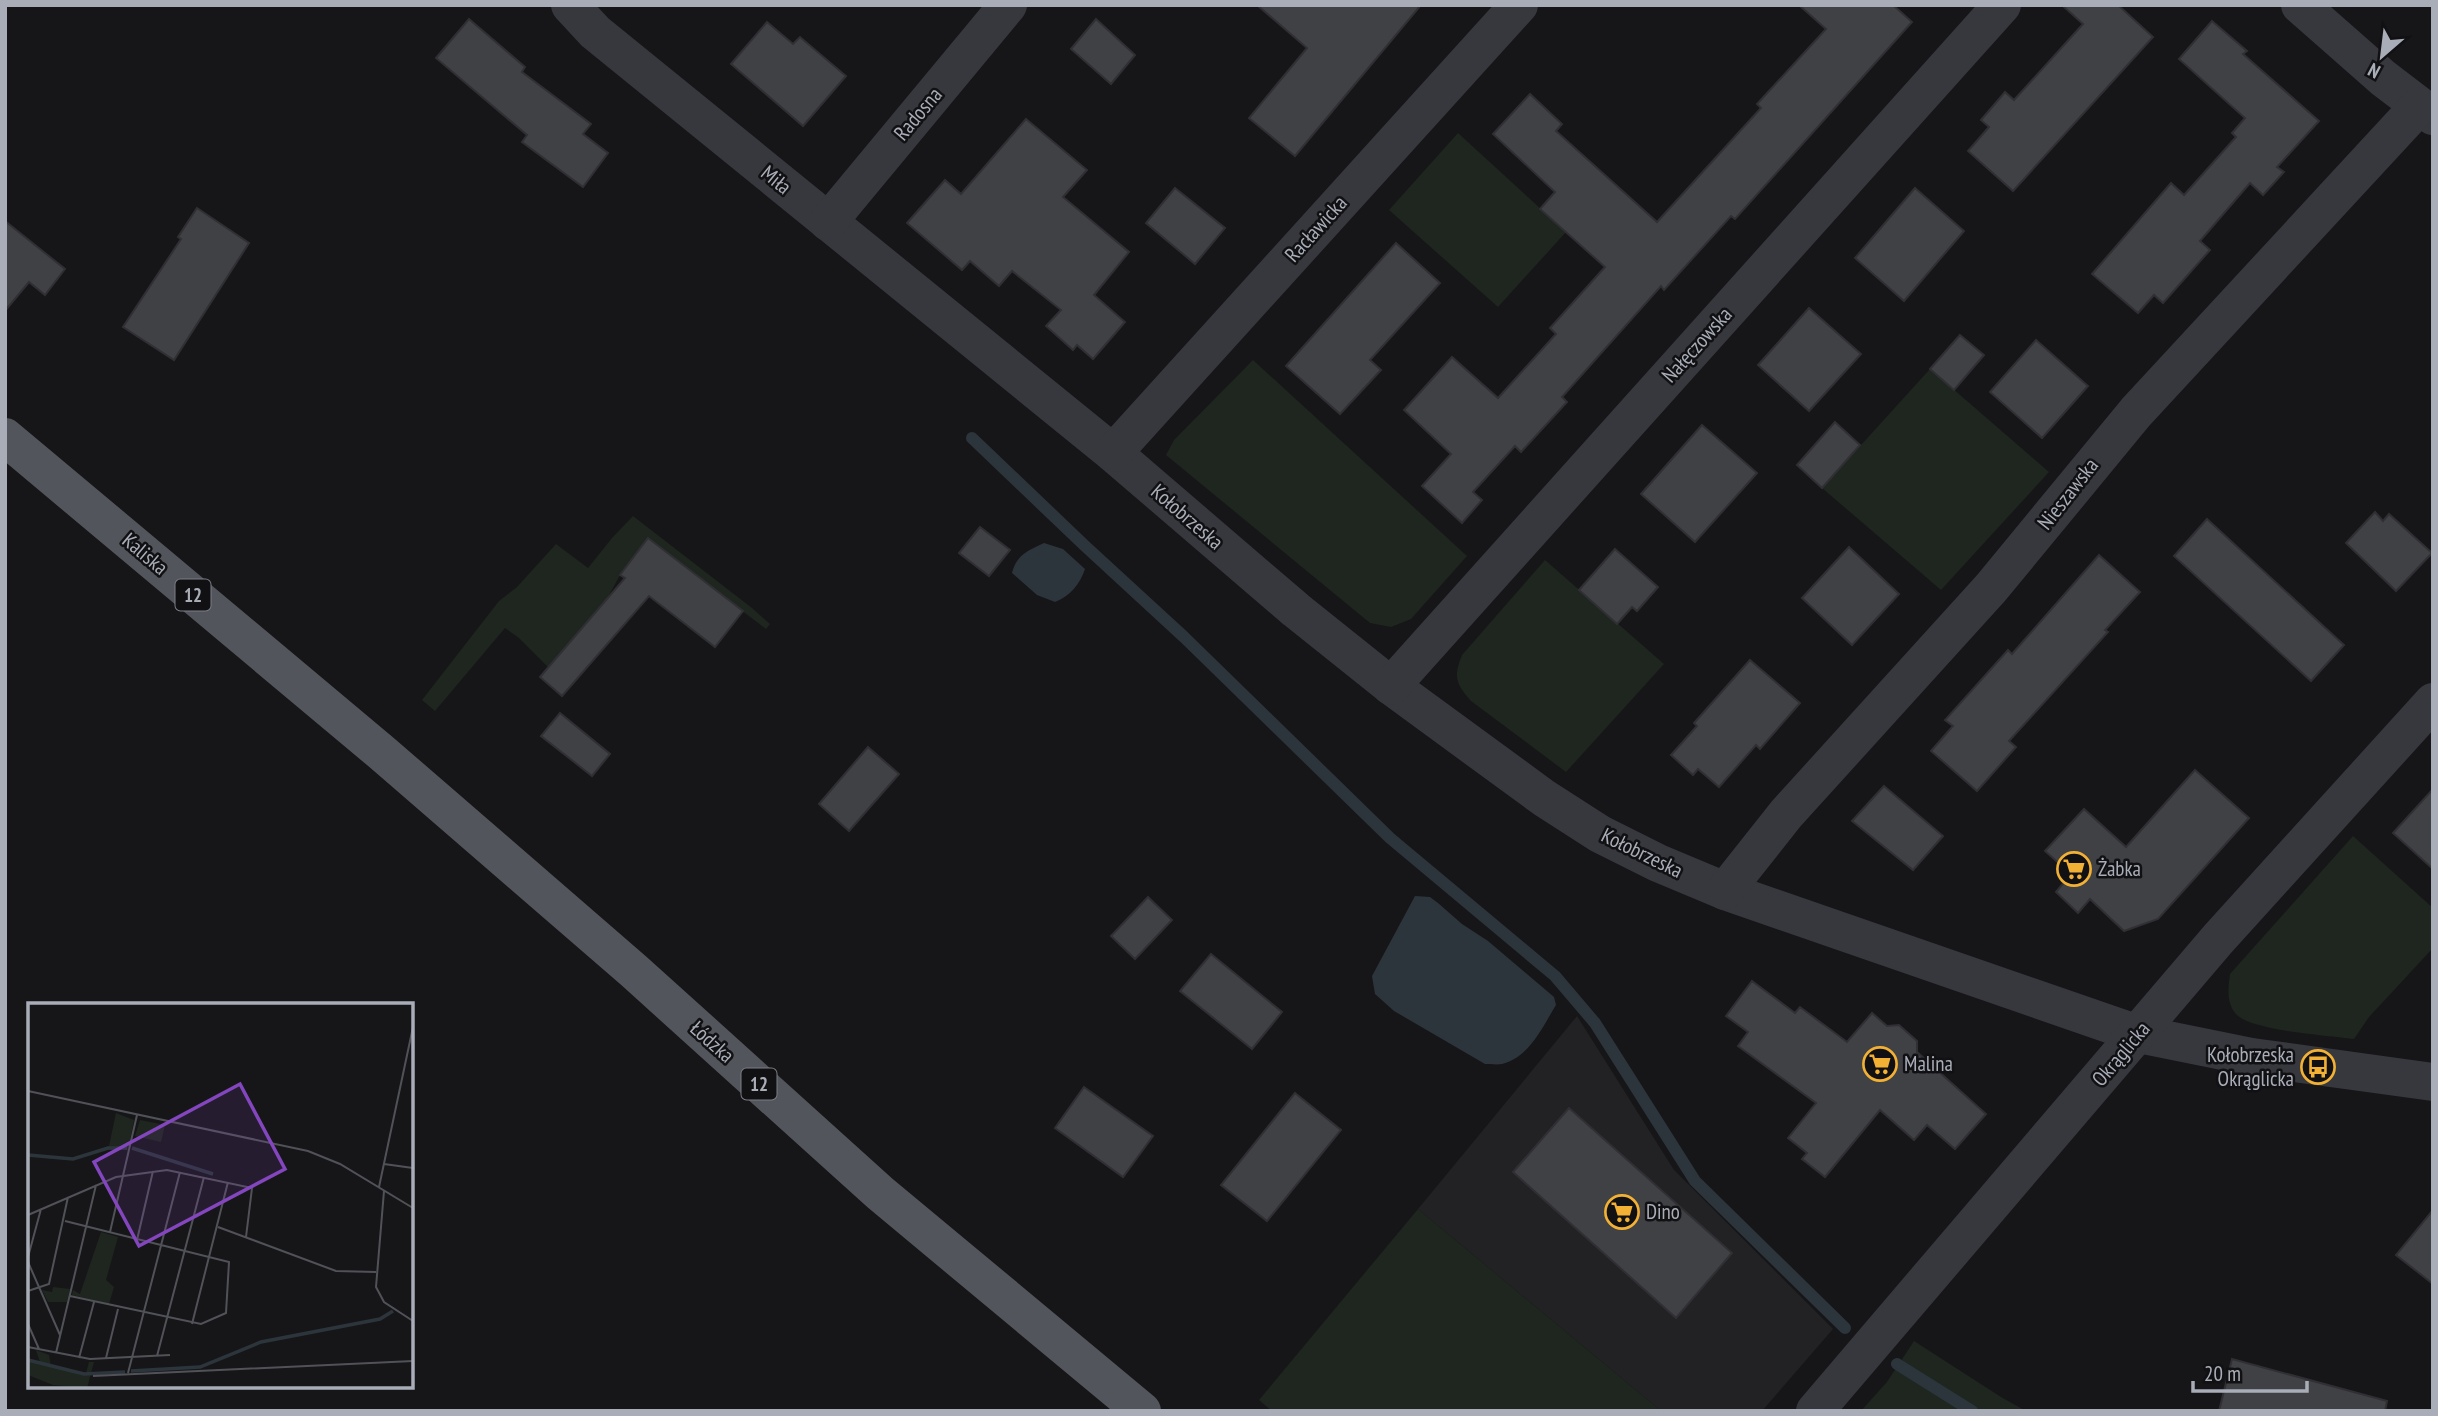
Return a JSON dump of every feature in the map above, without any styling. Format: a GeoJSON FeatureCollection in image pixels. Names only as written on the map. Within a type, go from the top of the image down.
{"type":"FeatureCollection","features":[{"type":"Feature","properties":{"kind":"main road","name":"Kaliska"},"geometry":{"type":"LineString","coordinates":[[5,438],[381,752]]}},
{"type":"Feature","properties":{"kind":"main road","name":"Łódzka"},"geometry":{"type":"LineString","coordinates":[[381,752],[634,971],[880,1193],[1142,1411]]}},
{"type":"Feature","properties":{"kind":"street","name":"Miła"},"geometry":{"type":"LineString","coordinates":[[570,5],[595,32],[986,352]]}},
{"type":"Feature","properties":{"kind":"street","name":"Radosna"},"geometry":{"type":"LineString","coordinates":[[828,222],[1008,5]]}},
{"type":"Feature","properties":{"kind":"street","name":"Racławicka"},"geometry":{"type":"LineString","coordinates":[[1113,453],[1519,5]]}},
{"type":"Feature","properties":{"kind":"street","name":"Nałęczowska"},"geometry":{"type":"LineString","coordinates":[[1391,685],[2002,5]]}},
{"type":"Feature","properties":{"kind":"street"},"geometry":{"type":"LineString","coordinates":[[2300,5],[2383,78],[2426,111]]}},
{"type":"Feature","properties":{"kind":"street","name":"Nieszawska"},"geometry":{"type":"LineString","coordinates":[[1725,891],[1786,814],[1992,588],[2136,412],[2426,111]]}},
{"type":"Feature","properties":{"kind":"street","name":"Kołobrzeska"},"geometry":{"type":"LineString","coordinates":[[986,352],[1113,453],[1296,610],[1391,685],[1544,798],[1600,834],[1657,863],[1725,891],[2138,1034],[2252,1057],[2433,1082]]}},
{"type":"Feature","properties":{"kind":"street","name":"Okrąglicka"},"geometry":{"type":"LineString","coordinates":[[1815,1411],[2218,939],[2433,702]]}},
{"type":"Feature","properties":{"kind":"shaded area"},"geometry":{"type":"Polygon","coordinates":[[[1458,133],[1566,232],[1498,307],[1389,210],[1458,133]]]}},
{"type":"Feature","properties":{"kind":"shaded area"},"geometry":{"type":"Polygon","coordinates":[[[1253,360],[1467,556],[1411,619],[1391,627],[1370,623],[1166,455],[1174,440],[1253,360]]]}},
{"type":"Feature","properties":{"kind":"shaded area"},"geometry":{"type":"Polygon","coordinates":[[[1930,369],[2049,472],[1941,590],[1822,488],[1930,369]]]}},
{"type":"Feature","properties":{"kind":"shaded area"},"geometry":{"type":"Polygon","coordinates":[[[633,516],[752,608],[770,624],[766,629],[648,539],[620,575],[607,599],[548,667],[505,628],[435,711],[422,700],[499,601],[517,587],[556,544],[588,568],[633,516]]]}},
{"type":"Feature","properties":{"kind":"shaded area"},"geometry":{"type":"Polygon","coordinates":[[[1044,543],[1063,549],[1085,569],[1074,589],[1055,602],[1037,595],[1012,573],[1020,557],[1044,543]]]}},
{"type":"Feature","properties":{"kind":"shaded area"},"geometry":{"type":"Polygon","coordinates":[[[1545,560],[1664,664],[1566,772],[1471,701],[1459,685],[1457,675],[1462,655],[1545,560]]]}},
{"type":"Feature","properties":{"kind":"shaded area"},"geometry":{"type":"Polygon","coordinates":[[[2353,836],[2433,908],[2433,948],[2369,1017],[2354,1039],[2274,1029],[2237,1015],[2229,1001],[2230,974],[2353,836]]]}},
{"type":"Feature","properties":{"kind":"shaded area"},"geometry":{"type":"Polygon","coordinates":[[[1415,896],[1430,897],[1462,924],[1488,941],[1554,997],[1556,1005],[1540,1031],[1528,1048],[1512,1061],[1485,1064],[1394,1011],[1375,994],[1372,976],[1415,896]]]}},
{"type":"Feature","properties":{"kind":"shaded area"},"geometry":{"type":"Polygon","coordinates":[[[1577,1016],[1674,1170],[1833,1329],[1762,1411],[1661,1411],[1418,1209],[1577,1016]]]}},
{"type":"Feature","properties":{"kind":"shaded area"},"geometry":{"type":"Polygon","coordinates":[[[1418,1209],[1661,1411],[1272,1411],[1259,1400],[1418,1209]]]}},
{"type":"Feature","properties":{"kind":"shaded area"},"geometry":{"type":"Polygon","coordinates":[[[1914,1341],[2026,1411],[1861,1411],[1887,1382],[1914,1341]]]}},
{"type":"Feature","properties":{"kind":"building"},"geometry":{"type":"Polygon","coordinates":[[[1257,5],[1421,5],[1295,156],[1249,118],[1307,48],[1257,5]]]}},
{"type":"Feature","properties":{"kind":"building"},"geometry":{"type":"Polygon","coordinates":[[[1799,5],[1893,5],[1912,22],[1735,219],[1731,216],[1664,290],[1661,286],[1562,397],[1567,402],[1521,452],[1515,446],[1473,492],[1482,500],[1462,523],[1422,486],[1451,454],[1404,410],[1452,357],[1498,398],[1556,334],[1550,328],[1605,267],[1540,209],[1555,192],[1493,134],[1530,94],[1562,124],[1556,131],[1657,222],[1761,108],[1757,104],[1826,29],[1799,5]]]}},
{"type":"Feature","properties":{"kind":"building"},"geometry":{"type":"Polygon","coordinates":[[[2062,5],[2118,5],[2153,37],[2013,191],[1968,151],[1989,127],[1981,120],[2005,92],[2014,100],[2083,24],[2062,5]]]}},
{"type":"Feature","properties":{"kind":"building"},"geometry":{"type":"Polygon","coordinates":[[[469,19],[525,67],[522,72],[591,124],[583,134],[608,153],[583,187],[522,142],[527,135],[436,58],[469,19]]]}},
{"type":"Feature","properties":{"kind":"building"},"geometry":{"type":"Polygon","coordinates":[[[1096,19],[1135,55],[1111,84],[1071,49],[1096,19]]]}},
{"type":"Feature","properties":{"kind":"building"},"geometry":{"type":"Polygon","coordinates":[[[2212,21],[2247,51],[2243,54],[2319,121],[2277,167],[2284,172],[2263,195],[2250,183],[2200,241],[2210,250],[2163,303],[2154,295],[2138,313],[2092,274],[2171,183],[2184,195],[2236,137],[2232,133],[2245,118],[2179,59],[2212,21]]]}},
{"type":"Feature","properties":{"kind":"building"},"geometry":{"type":"Polygon","coordinates":[[[767,22],[793,44],[800,37],[846,76],[803,126],[731,64],[767,22]]]}},
{"type":"Feature","properties":{"kind":"building"},"geometry":{"type":"Polygon","coordinates":[[[1026,119],[1087,170],[1063,197],[1129,252],[1094,295],[1125,322],[1093,359],[1077,345],[1073,350],[1046,326],[1061,310],[1012,271],[999,286],[970,261],[962,270],[907,223],[945,180],[961,194],[1026,119]]]}},
{"type":"Feature","properties":{"kind":"building"},"geometry":{"type":"Polygon","coordinates":[[[1175,188],[1225,228],[1195,264],[1146,223],[1175,188]]]}},
{"type":"Feature","properties":{"kind":"building"},"geometry":{"type":"Polygon","coordinates":[[[1915,188],[1964,231],[1904,301],[1855,258],[1915,188]]]}},
{"type":"Feature","properties":{"kind":"building"},"geometry":{"type":"Polygon","coordinates":[[[197,208],[249,243],[174,360],[123,327],[181,239],[178,237],[197,208]]]}},
{"type":"Feature","properties":{"kind":"building"},"geometry":{"type":"Polygon","coordinates":[[[5,221],[65,269],[45,295],[29,282],[5,311],[5,221]]]}},
{"type":"Feature","properties":{"kind":"building"},"geometry":{"type":"Polygon","coordinates":[[[1396,243],[1440,283],[1370,360],[1381,370],[1340,414],[1286,366],[1396,243]]]}},
{"type":"Feature","properties":{"kind":"building"},"geometry":{"type":"Polygon","coordinates":[[[1809,308],[1861,354],[1809,411],[1758,365],[1809,308]]]}},
{"type":"Feature","properties":{"kind":"building"},"geometry":{"type":"Polygon","coordinates":[[[1960,335],[1984,355],[1954,390],[1930,369],[1960,335]]]}},
{"type":"Feature","properties":{"kind":"building"},"geometry":{"type":"Polygon","coordinates":[[[2036,340],[2088,386],[2042,438],[1990,392],[2036,340]]]}},
{"type":"Feature","properties":{"kind":"building"},"geometry":{"type":"Polygon","coordinates":[[[1835,422],[1860,445],[1822,488],[1797,465],[1835,422]]]}},
{"type":"Feature","properties":{"kind":"building"},"geometry":{"type":"Polygon","coordinates":[[[1702,425],[1757,473],[1695,542],[1641,494],[1702,425]]]}},
{"type":"Feature","properties":{"kind":"building"},"geometry":{"type":"Polygon","coordinates":[[[2375,512],[2383,521],[2389,514],[2432,553],[2396,591],[2346,543],[2375,512]]]}},
{"type":"Feature","properties":{"kind":"building"},"geometry":{"type":"Polygon","coordinates":[[[2207,519],[2344,645],[2311,681],[2174,556],[2207,519]]]}},
{"type":"Feature","properties":{"kind":"building"},"geometry":{"type":"Polygon","coordinates":[[[980,527],[1010,550],[989,576],[959,553],[980,527]]]}},
{"type":"Feature","properties":{"kind":"building"},"geometry":{"type":"Polygon","coordinates":[[[648,538],[743,611],[715,647],[649,596],[562,696],[540,677],[625,578],[620,575],[648,538]]]}},
{"type":"Feature","properties":{"kind":"building"},"geometry":{"type":"Polygon","coordinates":[[[1849,547],[1899,594],[1852,645],[1802,598],[1849,547]]]}},
{"type":"Feature","properties":{"kind":"building"},"geometry":{"type":"Polygon","coordinates":[[[1615,549],[1658,587],[1637,611],[1632,607],[1617,624],[1579,590],[1615,549]]]}},
{"type":"Feature","properties":{"kind":"building"},"geometry":{"type":"Polygon","coordinates":[[[2099,555],[2140,592],[2105,630],[2108,632],[2009,741],[2016,747],[1977,791],[1931,751],[1953,726],[1945,720],[2008,650],[2012,654],[2099,555]]]}},
{"type":"Feature","properties":{"kind":"building"},"geometry":{"type":"Polygon","coordinates":[[[1750,660],[1800,703],[1760,749],[1756,745],[1719,787],[1698,769],[1693,775],[1671,755],[1697,726],[1694,723],[1750,660]]]}},
{"type":"Feature","properties":{"kind":"building"},"geometry":{"type":"Polygon","coordinates":[[[560,713],[610,754],[592,776],[541,736],[560,713]]]}},
{"type":"Feature","properties":{"kind":"building"},"geometry":{"type":"Polygon","coordinates":[[[868,747],[899,774],[849,831],[819,804],[868,747]]]}},
{"type":"Feature","properties":{"kind":"building"},"geometry":{"type":"Polygon","coordinates":[[[2195,770],[2249,818],[2158,919],[2124,931],[2090,899],[2078,913],[2056,892],[2071,874],[2045,851],[2084,809],[2126,847],[2195,770]]]}},
{"type":"Feature","properties":{"kind":"building"},"geometry":{"type":"Polygon","coordinates":[[[1884,786],[1943,836],[1913,870],[1852,821],[1884,786]]]}},
{"type":"Feature","properties":{"kind":"building"},"geometry":{"type":"Polygon","coordinates":[[[2433,789],[2433,869],[2393,833],[2433,789]]]}},
{"type":"Feature","properties":{"kind":"building"},"geometry":{"type":"Polygon","coordinates":[[[1148,897],[1172,920],[1135,959],[1111,936],[1148,897]]]}},
{"type":"Feature","properties":{"kind":"building"},"geometry":{"type":"Polygon","coordinates":[[[1211,954],[1282,1012],[1252,1049],[1180,991],[1211,954]]]}},
{"type":"Feature","properties":{"kind":"building"},"geometry":{"type":"Polygon","coordinates":[[[1752,981],[1795,1013],[1800,1007],[1847,1042],[1872,1013],[1887,1026],[1899,1025],[1917,1041],[1917,1052],[1986,1114],[1955,1149],[1927,1125],[1914,1140],[1880,1110],[1825,1177],[1802,1159],[1807,1153],[1788,1138],[1816,1103],[1738,1046],[1748,1032],[1726,1016],[1752,981]]]}},
{"type":"Feature","properties":{"kind":"building"},"geometry":{"type":"Polygon","coordinates":[[[1084,1087],[1153,1136],[1123,1177],[1055,1128],[1084,1087]]]}},
{"type":"Feature","properties":{"kind":"building"},"geometry":{"type":"Polygon","coordinates":[[[1295,1093],[1341,1130],[1267,1221],[1221,1185],[1295,1093]]]}},
{"type":"Feature","properties":{"kind":"building","name":"Dino"},"geometry":{"type":"Polygon","coordinates":[[[1569,1108],[1732,1253],[1676,1318],[1513,1172],[1569,1108]]]}},
{"type":"Feature","properties":{"kind":"building"},"geometry":{"type":"Polygon","coordinates":[[[2433,1210],[2433,1284],[2396,1255],[2433,1210]]]}},
{"type":"Feature","properties":{"kind":"building"},"geometry":{"type":"Polygon","coordinates":[[[2232,1359],[2387,1401],[2385,1411],[2219,1411],[2232,1359]]]}},
{"type":"Feature","properties":{"kind":"waterway"},"geometry":{"type":"LineString","coordinates":[[972,438],[1184,637],[1390,838],[1555,976],[1595,1023],[1695,1181],[1845,1328]]}},
{"type":"Feature","properties":{"kind":"waterway"},"geometry":{"type":"LineString","coordinates":[[1897,1364],[1972,1411]]}},
{"type":"Feature","properties":{"kind":"place","name":"Żabka"},"geometry":{"type":"Point","coordinates":[2074,869]}},
{"type":"Feature","properties":{"kind":"place","name":"Malina"},"geometry":{"type":"Point","coordinates":[1880,1064]}},
{"type":"Feature","properties":{"kind":"place","name":"Kołobrzeska Okrąglicka"},"geometry":{"type":"Point","coordinates":[2318,1067]}},
{"type":"Feature","properties":{"kind":"place","name":"Dino"},"geometry":{"type":"Point","coordinates":[1622,1212]}}]}
